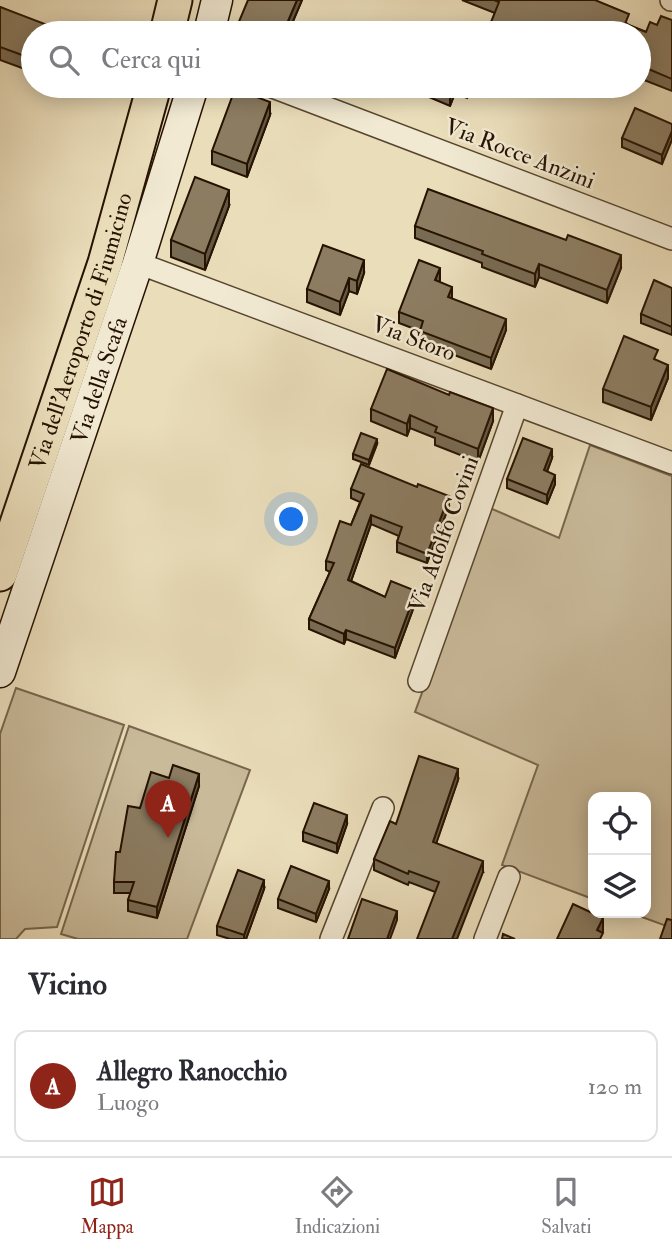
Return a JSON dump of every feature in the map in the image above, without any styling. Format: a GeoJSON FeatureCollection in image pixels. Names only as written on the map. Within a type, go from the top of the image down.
{"type":"FeatureCollection","features":[{"type":"Feature","properties":{"kind":"main road"},"geometry":{"type":"LineString","coordinates":[[170,21],[175,0]]}},
{"type":"Feature","properties":{"kind":"main road","name":"Via dell'Aeroporto di Fiumicino"},"geometry":{"type":"LineString","coordinates":[[0,574],[106,263],[151,98]]}},
{"type":"Feature","properties":{"kind":"street"},"geometry":{"type":"LineString","coordinates":[[212,21],[217,0]]}},
{"type":"Feature","properties":{"kind":"street","name":"Via della Scafa"},"geometry":{"type":"LineString","coordinates":[[0,672],[138,263],[189,98]]}},
{"type":"Feature","properties":{"kind":"street","name":"Via Rocce Anzini"},"geometry":{"type":"LineString","coordinates":[[302,98],[672,239]]}},
{"type":"Feature","properties":{"kind":"street","name":"Via Storo"},"geometry":{"type":"LineString","coordinates":[[138,263],[672,463]]}},
{"type":"Feature","properties":{"kind":"street","name":"Via Adolfo Covini"},"geometry":{"type":"LineString","coordinates":[[419,681],[517,405]]}},
{"type":"Feature","properties":{"kind":"street"},"geometry":{"type":"LineString","coordinates":[[331,939],[383,808]]}},
{"type":"Feature","properties":{"kind":"street"},"geometry":{"type":"LineString","coordinates":[[485,939],[509,877]]}},
{"type":"Feature","properties":{"kind":"shaded area"},"geometry":{"type":"Polygon","coordinates":[[[590,445],[672,476],[672,928],[645,918],[651,918],[651,792],[588,792],[588,897],[502,865],[538,765],[415,712],[490,508],[559,538],[590,445]]]}},
{"type":"Feature","properties":{"kind":"shaded area"},"geometry":{"type":"Polygon","coordinates":[[[16,688],[124,725],[57,927],[25,929],[16,939],[0,939],[0,734],[16,688]]]}},
{"type":"Feature","properties":{"kind":"shaded area"},"geometry":{"type":"Polygon","coordinates":[[[129,726],[250,770],[187,939],[78,939],[61,934],[129,726]]]}},
{"type":"Feature","properties":{"kind":"building"},"geometry":{"type":"Polygon","coordinates":[[[248,0],[297,0],[288,21],[239,21],[248,0]]]}},
{"type":"Feature","properties":{"kind":"building"},"geometry":{"type":"Polygon","coordinates":[[[494,0],[595,0],[629,14],[626,21],[492,21],[499,2],[494,0]]]}},
{"type":"Feature","properties":{"kind":"building"},"geometry":{"type":"Polygon","coordinates":[[[0,7],[37,21],[21,21],[21,55],[0,47],[0,7]]]}},
{"type":"Feature","properties":{"kind":"building"},"geometry":{"type":"Polygon","coordinates":[[[661,16],[672,20],[672,79],[651,70],[651,22],[657,25],[661,16]]]}},
{"type":"Feature","properties":{"kind":"building"},"geometry":{"type":"Polygon","coordinates":[[[232,98],[259,98],[270,102],[247,164],[212,151],[232,98]]]}},
{"type":"Feature","properties":{"kind":"building"},"geometry":{"type":"Polygon","coordinates":[[[635,108],[672,124],[672,131],[662,155],[622,138],[635,108]]]}},
{"type":"Feature","properties":{"kind":"building"},"geometry":{"type":"Polygon","coordinates":[[[195,177],[229,190],[205,254],[171,240],[195,177]]]}},
{"type":"Feature","properties":{"kind":"building"},"geometry":{"type":"Polygon","coordinates":[[[428,189],[566,240],[568,235],[621,255],[607,290],[539,264],[535,274],[415,226],[428,189]]]}},
{"type":"Feature","properties":{"kind":"building"},"geometry":{"type":"Polygon","coordinates":[[[323,245],[364,260],[357,281],[349,278],[340,302],[307,289],[323,245]]]}},
{"type":"Feature","properties":{"kind":"building"},"geometry":{"type":"Polygon","coordinates":[[[419,260],[440,268],[435,280],[452,287],[448,297],[506,319],[491,358],[420,331],[423,321],[399,312],[419,260]]]}},
{"type":"Feature","properties":{"kind":"building"},"geometry":{"type":"Polygon","coordinates":[[[654,280],[672,288],[672,327],[641,314],[654,280]]]}},
{"type":"Feature","properties":{"kind":"building"},"geometry":{"type":"Polygon","coordinates":[[[624,336],[658,350],[654,359],[668,365],[651,407],[603,389],[624,336]]]}},
{"type":"Feature","properties":{"kind":"building"},"geometry":{"type":"Polygon","coordinates":[[[387,369],[449,395],[450,392],[493,408],[478,449],[435,432],[437,427],[410,415],[407,424],[371,409],[387,369]]]}},
{"type":"Feature","properties":{"kind":"building"},"geometry":{"type":"Polygon","coordinates":[[[361,433],[377,439],[369,460],[353,454],[361,433]]]}},
{"type":"Feature","properties":{"kind":"building"},"geometry":{"type":"Polygon","coordinates":[[[523,438],[552,449],[544,470],[555,475],[547,495],[507,479],[523,438]]]}},
{"type":"Feature","properties":{"kind":"building"},"geometry":{"type":"Polygon","coordinates":[[[361,464],[417,487],[418,484],[449,496],[427,554],[397,542],[402,527],[371,515],[348,580],[385,597],[391,581],[416,591],[395,648],[346,630],[344,634],[309,619],[334,563],[326,561],[340,521],[351,525],[364,494],[351,489],[361,464]]]}},
{"type":"Feature","properties":{"kind":"building"},"geometry":{"type":"Polygon","coordinates":[[[419,756],[458,769],[433,842],[483,861],[452,939],[417,939],[439,882],[409,871],[408,874],[374,859],[390,821],[396,824],[419,756]]]}},
{"type":"Feature","properties":{"kind":"building"},"geometry":{"type":"Polygon","coordinates":[[[173,765],[199,774],[157,907],[128,900],[134,882],[114,882],[116,852],[120,852],[128,806],[140,808],[151,772],[169,778],[173,765]]]}},
{"type":"Feature","properties":{"kind":"building"},"geometry":{"type":"Polygon","coordinates":[[[314,803],[347,815],[337,844],[303,832],[314,803]]]}},
{"type":"Feature","properties":{"kind":"building"},"geometry":{"type":"Polygon","coordinates":[[[291,866],[329,881],[316,914],[278,899],[291,866]]]}},
{"type":"Feature","properties":{"kind":"building"},"geometry":{"type":"Polygon","coordinates":[[[238,870],[264,880],[244,935],[217,926],[238,870]]]}},
{"type":"Feature","properties":{"kind":"building"},"geometry":{"type":"Polygon","coordinates":[[[362,899],[397,911],[387,939],[348,939],[362,899]]]}},
{"type":"Feature","properties":{"kind":"building"},"geometry":{"type":"Polygon","coordinates":[[[573,904],[588,911],[588,918],[603,918],[597,930],[603,933],[600,939],[557,939],[573,904]]]}},
{"type":"Feature","properties":{"kind":"building"},"geometry":{"type":"Polygon","coordinates":[[[667,919],[672,920],[672,939],[660,939],[667,919]]]}},
{"type":"Feature","properties":{"kind":"building"},"geometry":{"type":"Polygon","coordinates":[[[503,934],[515,939],[502,939],[503,934]]]}},
{"type":"Feature","properties":{"kind":"place","name":"Allegro Ranocchio"},"geometry":{"type":"Point","coordinates":[168,838]}}]}
